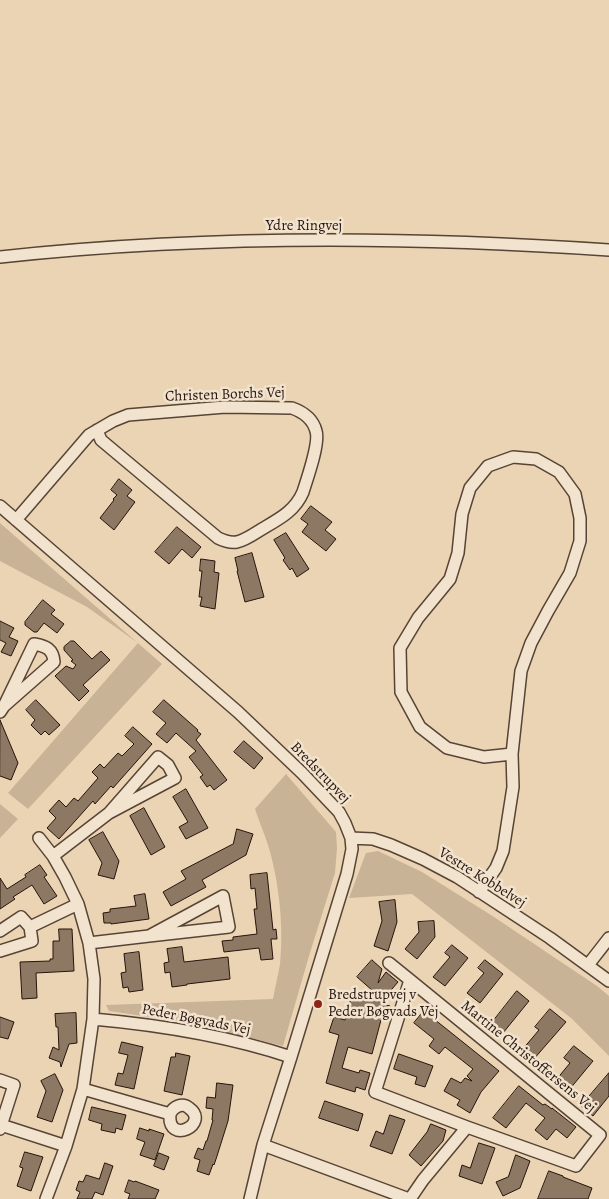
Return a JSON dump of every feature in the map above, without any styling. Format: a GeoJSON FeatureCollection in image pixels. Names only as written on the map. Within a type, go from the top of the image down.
{"type":"FeatureCollection","features":[{"type":"Feature","properties":{"kind":"street","name":"Ydre Ringvej"},"geometry":{"type":"LineString","coordinates":[[0,257],[160,245],[268,241],[449,242],[609,250]]}},
{"type":"Feature","properties":{"kind":"street","name":"Christen Borchs Vej"},"geometry":{"type":"LineString","coordinates":[[16,520],[89,435],[97,430],[112,421],[128,415],[225,408],[292,408],[308,417],[317,432],[317,443],[303,492],[295,506],[282,517],[246,539],[227,542],[218,538],[101,440],[97,430]]}},
{"type":"Feature","properties":{"kind":"street"},"geometry":{"type":"LineString","coordinates":[[480,892],[496,868],[503,851],[512,787],[512,754],[521,671],[531,643],[570,573],[580,540],[580,518],[575,494],[560,472],[536,459],[513,457],[488,466],[470,488],[462,514],[458,553],[450,579],[418,618],[400,648],[401,692],[420,727],[447,748],[484,757],[512,754]]}},
{"type":"Feature","properties":{"kind":"street","name":"Bredstrupvej"},"geometry":{"type":"LineString","coordinates":[[0,506],[245,719],[302,773],[339,812],[351,838],[352,849],[347,874],[292,1057],[263,1145],[250,1199]]}},
{"type":"Feature","properties":{"kind":"street"},"geometry":{"type":"LineString","coordinates":[[34,644],[42,645],[48,649],[53,655],[54,662],[2,709],[34,644]]}},
{"type":"Feature","properties":{"kind":"street"},"geometry":{"type":"LineString","coordinates":[[53,856],[109,813],[175,778],[168,765],[158,757],[109,813]]}},
{"type":"Feature","properties":{"kind":"street"},"geometry":{"type":"LineString","coordinates":[[39,838],[53,856],[78,904],[90,943],[94,979],[93,1019],[82,1089],[66,1146],[46,1199]]}},
{"type":"Feature","properties":{"kind":"street","name":"Vestre Kobbelvej"},"geometry":{"type":"LineString","coordinates":[[351,838],[373,839],[391,845],[423,859],[456,877],[609,981]]}},
{"type":"Feature","properties":{"kind":"street"},"geometry":{"type":"LineString","coordinates":[[90,943],[229,927],[223,896],[149,936]]}},
{"type":"Feature","properties":{"kind":"street"},"geometry":{"type":"LineString","coordinates":[[30,927],[78,904]]}},
{"type":"Feature","properties":{"kind":"street"},"geometry":{"type":"LineString","coordinates":[[0,931],[21,917],[30,927],[32,941],[0,952]]}},
{"type":"Feature","properties":{"kind":"street"},"geometry":{"type":"LineString","coordinates":[[588,965],[609,938]]}},
{"type":"Feature","properties":{"kind":"street","name":"Martine Christoffersens Vej"},"geometry":{"type":"LineString","coordinates":[[389,963],[410,980],[600,1135],[576,1166],[375,1092],[410,980]]}},
{"type":"Feature","properties":{"kind":"street","name":"Peder Bøgvads Vej"},"geometry":{"type":"LineString","coordinates":[[93,1019],[144,1024],[194,1032],[292,1057]]}},
{"type":"Feature","properties":{"kind":"street"},"geometry":{"type":"LineString","coordinates":[[0,1080],[14,1084],[1,1127],[66,1146]]}},
{"type":"Feature","properties":{"kind":"street"},"geometry":{"type":"LineString","coordinates":[[82,1089],[170,1114]]}},
{"type":"Feature","properties":{"kind":"street"},"geometry":{"type":"LineString","coordinates":[[263,1145],[409,1199],[467,1127]]}},
{"type":"Feature","properties":{"kind":"shaded area"},"geometry":{"type":"Polygon","coordinates":[[[0,523],[137,643],[87,607],[0,561],[0,523]]]}},
{"type":"Feature","properties":{"kind":"shaded area"},"geometry":{"type":"Polygon","coordinates":[[[138,643],[162,664],[28,809],[8,793],[138,643]]]}},
{"type":"Feature","properties":{"kind":"shaded area"},"geometry":{"type":"Polygon","coordinates":[[[286,774],[336,832],[337,848],[335,873],[283,1046],[190,1023],[109,1011],[106,1005],[273,999],[280,964],[280,904],[272,859],[255,809],[286,774]]]}},
{"type":"Feature","properties":{"kind":"shaded area"},"geometry":{"type":"Polygon","coordinates":[[[0,804],[18,819],[0,838],[0,804]]]}},
{"type":"Feature","properties":{"kind":"shaded area"},"geometry":{"type":"Polygon","coordinates":[[[378,851],[422,872],[491,915],[609,996],[609,1056],[571,1018],[412,894],[349,898],[366,853],[378,851]]]}},
{"type":"Feature","properties":{"kind":"building"},"geometry":{"type":"Polygon","coordinates":[[[119,479],[132,490],[127,496],[135,502],[114,530],[100,518],[117,495],[111,490],[119,479]]]}},
{"type":"Feature","properties":{"kind":"building"},"geometry":{"type":"Polygon","coordinates":[[[311,506],[332,522],[325,530],[336,539],[326,551],[302,532],[308,524],[301,519],[311,506]]]}},
{"type":"Feature","properties":{"kind":"building"},"geometry":{"type":"Polygon","coordinates":[[[177,527],[201,547],[192,558],[182,549],[169,564],[155,552],[177,527]]]}},
{"type":"Feature","properties":{"kind":"building"},"geometry":{"type":"Polygon","coordinates":[[[286,533],[309,569],[297,577],[292,568],[290,570],[283,560],[285,558],[274,540],[286,533]]]}},
{"type":"Feature","properties":{"kind":"building"},"geometry":{"type":"Polygon","coordinates":[[[252,553],[264,597],[245,602],[235,558],[252,553]]]}},
{"type":"Feature","properties":{"kind":"building"},"geometry":{"type":"Polygon","coordinates":[[[201,559],[215,561],[214,572],[219,573],[215,609],[200,606],[202,597],[199,597],[202,571],[200,571],[201,559]]]}},
{"type":"Feature","properties":{"kind":"building"},"geometry":{"type":"Polygon","coordinates":[[[43,600],[55,610],[51,614],[64,624],[57,633],[44,623],[37,632],[34,632],[25,625],[25,622],[43,600]]]}},
{"type":"Feature","properties":{"kind":"building"},"geometry":{"type":"Polygon","coordinates":[[[0,621],[14,628],[9,637],[18,641],[11,656],[1,652],[6,643],[0,640],[0,621]]]}},
{"type":"Feature","properties":{"kind":"building"},"geometry":{"type":"Polygon","coordinates":[[[71,641],[74,641],[92,659],[101,651],[110,660],[83,685],[89,691],[79,701],[55,676],[66,666],[73,669],[76,665],[64,650],[64,647],[71,641]]]}},
{"type":"Feature","properties":{"kind":"building"},"geometry":{"type":"Polygon","coordinates":[[[36,700],[60,725],[49,735],[45,731],[41,735],[31,725],[35,720],[26,710],[36,700]]]}},
{"type":"Feature","properties":{"kind":"building"},"geometry":{"type":"Polygon","coordinates":[[[164,700],[198,730],[201,734],[196,740],[227,780],[214,790],[210,785],[207,787],[200,777],[203,775],[189,757],[196,751],[176,733],[167,743],[156,734],[166,723],[153,712],[164,700]]]}},
{"type":"Feature","properties":{"kind":"building"},"geometry":{"type":"Polygon","coordinates":[[[0,720],[18,763],[11,780],[0,776],[0,720]]]}},
{"type":"Feature","properties":{"kind":"building"},"geometry":{"type":"Polygon","coordinates":[[[133,727],[152,744],[113,788],[111,786],[95,804],[93,801],[59,839],[47,828],[56,818],[49,811],[59,800],[66,807],[74,798],[78,801],[98,778],[92,772],[100,764],[104,768],[118,753],[122,756],[134,744],[125,736],[133,727]]]}},
{"type":"Feature","properties":{"kind":"building"},"geometry":{"type":"Polygon","coordinates":[[[244,741],[263,758],[254,769],[234,752],[244,741]]]}},
{"type":"Feature","properties":{"kind":"building"},"geometry":{"type":"Polygon","coordinates":[[[186,789],[208,828],[186,839],[179,827],[188,822],[173,797],[186,789]]]}},
{"type":"Feature","properties":{"kind":"building"},"geometry":{"type":"Polygon","coordinates":[[[144,808],[165,847],[151,855],[130,816],[144,808]]]}},
{"type":"Feature","properties":{"kind":"building"},"geometry":{"type":"Polygon","coordinates":[[[237,829],[253,834],[246,855],[202,880],[206,887],[171,906],[163,892],[186,879],[181,871],[233,844],[237,829]]]}},
{"type":"Feature","properties":{"kind":"building"},"geometry":{"type":"Polygon","coordinates":[[[103,832],[119,861],[114,879],[98,875],[102,863],[89,840],[103,832]]]}},
{"type":"Feature","properties":{"kind":"building"},"geometry":{"type":"Polygon","coordinates":[[[40,865],[47,875],[44,877],[57,896],[44,904],[32,885],[13,897],[15,899],[0,909],[0,878],[7,889],[40,865]]]}},
{"type":"Feature","properties":{"kind":"building"},"geometry":{"type":"Polygon","coordinates":[[[267,873],[273,930],[276,929],[277,939],[271,939],[273,959],[261,960],[259,948],[224,952],[222,941],[233,940],[233,937],[257,934],[254,909],[257,909],[255,888],[251,889],[250,875],[267,873]]]}},
{"type":"Feature","properties":{"kind":"building"},"geometry":{"type":"Polygon","coordinates":[[[145,894],[149,919],[111,924],[104,923],[103,913],[110,912],[110,909],[136,906],[134,896],[145,894]]]}},
{"type":"Feature","properties":{"kind":"building"},"geometry":{"type":"Polygon","coordinates":[[[395,900],[397,922],[388,951],[374,946],[382,921],[379,902],[395,900]]]}},
{"type":"Feature","properties":{"kind":"building"},"geometry":{"type":"Polygon","coordinates":[[[434,921],[435,937],[417,959],[405,949],[419,932],[418,922],[434,921]]]}},
{"type":"Feature","properties":{"kind":"building"},"geometry":{"type":"Polygon","coordinates":[[[59,929],[72,929],[74,971],[36,973],[37,998],[22,999],[20,962],[50,961],[50,959],[53,959],[53,941],[59,941],[59,929]]]}},
{"type":"Feature","properties":{"kind":"building"},"geometry":{"type":"Polygon","coordinates":[[[452,945],[468,958],[445,986],[433,977],[450,957],[445,953],[452,945]]]}},
{"type":"Feature","properties":{"kind":"building"},"geometry":{"type":"Polygon","coordinates":[[[182,947],[184,962],[228,957],[230,979],[172,987],[170,972],[165,973],[164,963],[169,962],[167,949],[182,947]]]}},
{"type":"Feature","properties":{"kind":"building"},"geometry":{"type":"Polygon","coordinates":[[[139,952],[143,990],[129,992],[128,987],[123,988],[121,973],[126,972],[124,954],[139,952]]]}},
{"type":"Feature","properties":{"kind":"building"},"geometry":{"type":"Polygon","coordinates":[[[372,960],[382,969],[378,983],[386,972],[398,982],[380,1003],[390,1006],[385,1021],[381,1020],[372,1054],[348,1047],[342,1068],[359,1073],[360,1070],[370,1073],[365,1090],[356,1087],[355,1092],[326,1083],[339,1035],[329,1032],[334,1017],[345,1020],[353,991],[381,998],[357,977],[372,960]]]}},
{"type":"Feature","properties":{"kind":"building"},"geometry":{"type":"Polygon","coordinates":[[[485,960],[503,974],[480,1003],[467,993],[484,973],[478,968],[485,960]]]}},
{"type":"Feature","properties":{"kind":"building"},"geometry":{"type":"Polygon","coordinates":[[[517,991],[529,1001],[503,1033],[491,1024],[517,991]]]}},
{"type":"Feature","properties":{"kind":"building"},"geometry":{"type":"Polygon","coordinates":[[[550,1009],[566,1022],[533,1060],[522,1050],[539,1030],[535,1027],[550,1009]]]}},
{"type":"Feature","properties":{"kind":"building"},"geometry":{"type":"Polygon","coordinates":[[[424,1011],[499,1071],[481,1092],[470,1113],[457,1105],[460,1100],[444,1091],[451,1078],[461,1083],[465,1078],[472,1081],[467,1076],[473,1069],[445,1047],[439,1054],[429,1046],[434,1039],[414,1023],[424,1011]]]}},
{"type":"Feature","properties":{"kind":"building"},"geometry":{"type":"Polygon","coordinates":[[[76,1013],[77,1043],[69,1044],[61,1067],[60,1062],[49,1058],[53,1047],[59,1050],[58,1027],[56,1027],[55,1014],[76,1013]]]}},
{"type":"Feature","properties":{"kind":"building"},"geometry":{"type":"Polygon","coordinates":[[[0,1017],[14,1022],[8,1039],[0,1037],[0,1017]]]}},
{"type":"Feature","properties":{"kind":"building"},"geometry":{"type":"Polygon","coordinates":[[[122,1042],[143,1047],[134,1089],[115,1085],[118,1073],[123,1074],[128,1055],[119,1053],[122,1042]]]}},
{"type":"Feature","properties":{"kind":"building"},"geometry":{"type":"Polygon","coordinates":[[[574,1046],[593,1061],[569,1090],[556,1080],[570,1063],[564,1058],[574,1046]]]}},
{"type":"Feature","properties":{"kind":"building"},"geometry":{"type":"Polygon","coordinates":[[[176,1053],[190,1056],[182,1095],[164,1091],[171,1057],[175,1057],[176,1053]]]}},
{"type":"Feature","properties":{"kind":"building"},"geometry":{"type":"Polygon","coordinates":[[[399,1054],[433,1066],[425,1087],[415,1084],[417,1077],[394,1069],[399,1054]]]}},
{"type":"Feature","properties":{"kind":"building"},"geometry":{"type":"Polygon","coordinates":[[[609,1073],[609,1096],[593,1116],[581,1106],[609,1073]]]}},
{"type":"Feature","properties":{"kind":"building"},"geometry":{"type":"Polygon","coordinates":[[[55,1074],[63,1090],[52,1122],[37,1117],[46,1091],[41,1081],[55,1074]]]}},
{"type":"Feature","properties":{"kind":"building"},"geometry":{"type":"Polygon","coordinates":[[[217,1083],[233,1085],[228,1121],[209,1175],[197,1171],[200,1160],[194,1158],[198,1148],[203,1150],[207,1141],[213,1120],[213,1109],[206,1108],[207,1097],[215,1098],[217,1083]]]}},
{"type":"Feature","properties":{"kind":"building"},"geometry":{"type":"Polygon","coordinates":[[[519,1086],[576,1127],[567,1138],[556,1129],[547,1140],[535,1130],[545,1118],[526,1103],[506,1128],[493,1118],[519,1086]]]}},
{"type":"Feature","properties":{"kind":"building"},"geometry":{"type":"Polygon","coordinates":[[[325,1101],[363,1114],[358,1131],[319,1118],[325,1101]]]}},
{"type":"Feature","properties":{"kind":"building"},"geometry":{"type":"Polygon","coordinates":[[[92,1107],[126,1115],[122,1130],[116,1128],[115,1133],[101,1130],[102,1124],[89,1120],[92,1107]]]}},
{"type":"Feature","properties":{"kind":"building"},"geometry":{"type":"Polygon","coordinates":[[[390,1115],[405,1120],[392,1154],[370,1146],[376,1131],[383,1134],[390,1115]]]}},
{"type":"Feature","properties":{"kind":"building"},"geometry":{"type":"Polygon","coordinates":[[[431,1124],[446,1130],[443,1141],[421,1166],[409,1155],[431,1124]]]}},
{"type":"Feature","properties":{"kind":"building"},"geometry":{"type":"Polygon","coordinates":[[[140,1128],[164,1134],[155,1160],[140,1155],[145,1142],[137,1139],[140,1128]]]}},
{"type":"Feature","properties":{"kind":"building"},"geometry":{"type":"Polygon","coordinates":[[[479,1143],[495,1148],[482,1184],[459,1176],[462,1165],[470,1168],[479,1143]]]}},
{"type":"Feature","properties":{"kind":"building"},"geometry":{"type":"Polygon","coordinates":[[[25,1152],[43,1157],[31,1191],[17,1186],[23,1168],[20,1167],[25,1152]]]}},
{"type":"Feature","properties":{"kind":"building"},"geometry":{"type":"Polygon","coordinates":[[[159,1153],[169,1157],[164,1170],[154,1166],[159,1153]]]}},
{"type":"Feature","properties":{"kind":"building"},"geometry":{"type":"Polygon","coordinates":[[[516,1155],[530,1161],[520,1188],[503,1196],[496,1182],[508,1177],[516,1155]]]}},
{"type":"Feature","properties":{"kind":"building"},"geometry":{"type":"Polygon","coordinates":[[[105,1163],[113,1166],[103,1195],[95,1192],[92,1199],[77,1199],[80,1192],[76,1190],[79,1181],[83,1182],[86,1175],[99,1179],[105,1163]]]}},
{"type":"Feature","properties":{"kind":"building"},"geometry":{"type":"Polygon","coordinates":[[[549,1171],[592,1188],[588,1199],[538,1199],[549,1171]]]}},
{"type":"Feature","properties":{"kind":"building"},"geometry":{"type":"Polygon","coordinates":[[[129,1180],[159,1190],[155,1199],[128,1199],[130,1194],[125,1192],[129,1180]]]}},
{"type":"Feature","properties":{"kind":"place","name":"Bredstrupvej v Peder Bøgvads Vej"},"geometry":{"type":"Point","coordinates":[318,1004]}}]}
